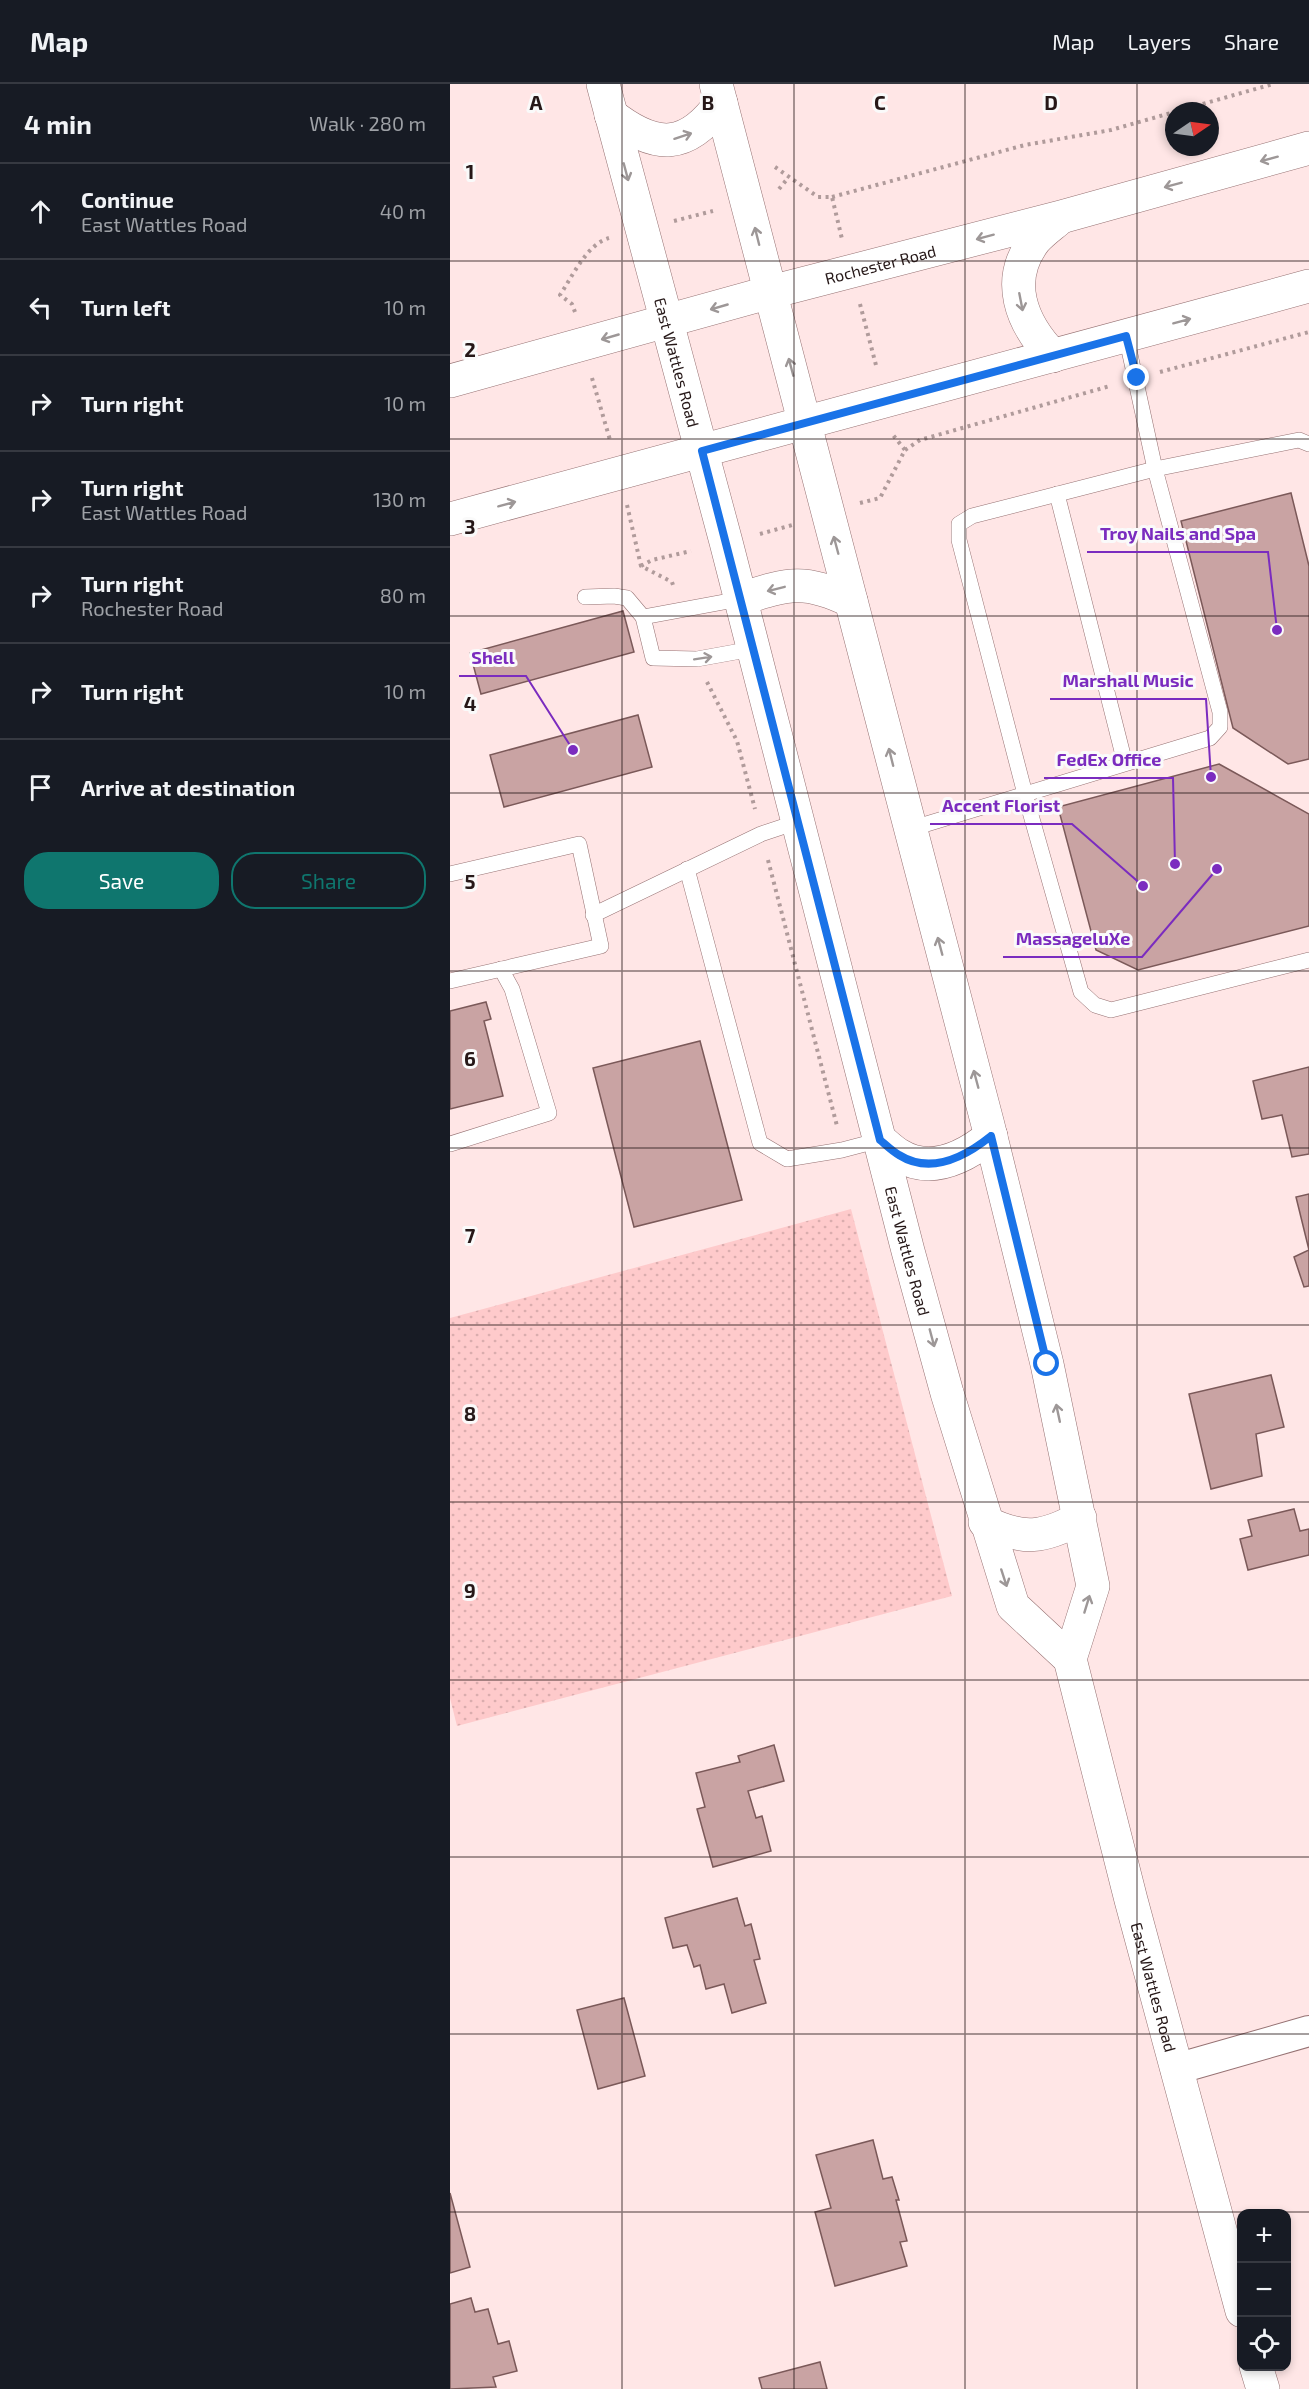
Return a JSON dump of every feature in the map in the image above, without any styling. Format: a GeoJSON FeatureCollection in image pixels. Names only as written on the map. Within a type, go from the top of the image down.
{"type":"FeatureCollection","features":[{"type":"Feature","properties":{"kind":"main road","name":"East Wattles Road"},"geometry":{"type":"LineString","coordinates":[[603,84],[702,451],[947,1393],[1013,1606],[1070,1659],[1176,2069],[1237,2293]]}},
{"type":"Feature","properties":{"kind":"main road"},"geometry":{"type":"LineString","coordinates":[[611,116],[630,130],[648,138],[666,140],[684,138],[699,129],[719,93]]}},
{"type":"Feature","properties":{"kind":"main road"},"geometry":{"type":"LineString","coordinates":[[719,93],[991,1136],[1047,1364],[1093,1586],[1070,1659]]}},
{"type":"Feature","properties":{"kind":"main road","name":"Rochester Road"},"geometry":{"type":"LineString","coordinates":[[450,381],[771,292],[1061,217],[1309,148]]}},
{"type":"Feature","properties":{"kind":"main road"},"geometry":{"type":"LineString","coordinates":[[1053,356],[1037,340],[1025,319],[1019,298],[1020,278],[1024,257],[1036,238],[1061,217]]}},
{"type":"Feature","properties":{"kind":"main road"},"geometry":{"type":"LineString","coordinates":[[450,519],[1309,286]]}},
{"type":"Feature","properties":{"kind":"main road"},"geometry":{"type":"LineString","coordinates":[[740,599],[772,589],[806,585],[826,589],[851,601]]}},
{"type":"Feature","properties":{"kind":"main road"},"geometry":{"type":"LineString","coordinates":[[880,1140],[899,1155],[918,1162],[940,1164],[958,1158],[991,1136]]}},
{"type":"Feature","properties":{"kind":"main road"},"geometry":{"type":"LineString","coordinates":[[986,1522],[1005,1532],[1040,1535],[1060,1529],[1080,1518]]}},
{"type":"Feature","properties":{"kind":"main road"},"geometry":{"type":"LineString","coordinates":[[1257,2371],[1263,2389]]}},
{"type":"Feature","properties":{"kind":"street"},"geometry":{"type":"LineString","coordinates":[[1176,2069],[1309,2031]]}},
{"type":"Feature","properties":{"kind":"lane"},"geometry":{"type":"LineString","coordinates":[[910,829],[1210,738],[1220,727],[1220,712],[1155,469],[1126,336]]}},
{"type":"Feature","properties":{"kind":"lane"},"geometry":{"type":"LineString","coordinates":[[1309,444],[1299,440],[1155,469],[972,516],[959,524],[959,540],[1025,794],[1081,992],[1095,1005],[1112,1010],[1309,960]]}},
{"type":"Feature","properties":{"kind":"lane"},"geometry":{"type":"LineString","coordinates":[[1057,494],[1125,763]]}},
{"type":"Feature","properties":{"kind":"lane"},"geometry":{"type":"LineString","coordinates":[[585,597],[627,598],[643,617],[653,658],[697,659],[752,649]]}},
{"type":"Feature","properties":{"kind":"lane"},"geometry":{"type":"LineString","coordinates":[[643,617],[740,599]]}},
{"type":"Feature","properties":{"kind":"lane"},"geometry":{"type":"LineString","coordinates":[[593,915],[761,834],[797,822]]}},
{"type":"Feature","properties":{"kind":"lane"},"geometry":{"type":"LineString","coordinates":[[450,874],[579,844],[601,946],[450,981]]}},
{"type":"Feature","properties":{"kind":"lane"},"geometry":{"type":"LineString","coordinates":[[687,869],[760,1143],[787,1159],[842,1150],[880,1140]]}},
{"type":"Feature","properties":{"kind":"lane"},"geometry":{"type":"LineString","coordinates":[[450,1144],[549,1113],[512,989],[501,969]]}},
{"type":"Feature","properties":{"kind":"path"},"geometry":{"type":"LineString","coordinates":[[774,165],[788,178],[818,197],[832,197],[1025,145],[1111,130],[1272,84]]}},
{"type":"Feature","properties":{"kind":"path"},"geometry":{"type":"LineString","coordinates":[[832,197],[837,218]]}},
{"type":"Feature","properties":{"kind":"path"},"geometry":{"type":"LineString","coordinates":[[664,223],[716,210]]}},
{"type":"Feature","properties":{"kind":"path"},"geometry":{"type":"LineString","coordinates":[[572,304],[560,295],[592,248],[603,239]]}},
{"type":"Feature","properties":{"kind":"path"},"geometry":{"type":"LineString","coordinates":[[860,302],[877,368]]}},
{"type":"Feature","properties":{"kind":"path"},"geometry":{"type":"LineString","coordinates":[[1161,372],[1309,332]]}},
{"type":"Feature","properties":{"kind":"path"},"geometry":{"type":"LineString","coordinates":[[591,374],[609,439]]}},
{"type":"Feature","properties":{"kind":"path"},"geometry":{"type":"LineString","coordinates":[[867,500],[880,498],[905,450],[920,440],[1108,386]]}},
{"type":"Feature","properties":{"kind":"path"},"geometry":{"type":"LineString","coordinates":[[894,436],[905,450]]}},
{"type":"Feature","properties":{"kind":"path"},"geometry":{"type":"LineString","coordinates":[[756,535],[797,524]]}},
{"type":"Feature","properties":{"kind":"path"},"geometry":{"type":"LineString","coordinates":[[641,566],[652,560],[697,550]]}},
{"type":"Feature","properties":{"kind":"path"},"geometry":{"type":"LineString","coordinates":[[766,854],[836,1124]]}},
{"type":"Feature","properties":{"kind":"shaded area"},"geometry":{"type":"Polygon","coordinates":[[[851,1209],[952,1596],[457,1726],[450,1698],[450,1318],[851,1209]]]}},
{"type":"Feature","properties":{"kind":"building"},"geometry":{"type":"Polygon","coordinates":[[[1291,493],[1309,566],[1309,759],[1288,764],[1233,728],[1181,521],[1291,493]]]}},
{"type":"Feature","properties":{"kind":"building"},"geometry":{"type":"Polygon","coordinates":[[[623,611],[634,652],[481,694],[470,653],[623,611]]]}},
{"type":"Feature","properties":{"kind":"building"},"geometry":{"type":"Polygon","coordinates":[[[638,715],[652,767],[504,807],[490,755],[638,715]]]}},
{"type":"Feature","properties":{"kind":"building"},"geometry":{"type":"Polygon","coordinates":[[[1219,764],[1309,814],[1309,926],[1138,970],[1096,950],[1058,807],[1219,764]]]}},
{"type":"Feature","properties":{"kind":"building"},"geometry":{"type":"Polygon","coordinates":[[[486,1002],[491,1019],[484,1021],[503,1096],[450,1109],[450,1011],[486,1002]]]}},
{"type":"Feature","properties":{"kind":"building"},"geometry":{"type":"Polygon","coordinates":[[[700,1041],[742,1200],[634,1227],[593,1068],[700,1041]]]}},
{"type":"Feature","properties":{"kind":"building"},"geometry":{"type":"Polygon","coordinates":[[[1309,1067],[1309,1154],[1292,1157],[1282,1115],[1262,1119],[1253,1081],[1309,1067]]]}},
{"type":"Feature","properties":{"kind":"building"},"geometry":{"type":"Polygon","coordinates":[[[1309,1194],[1309,1250],[1296,1197],[1309,1194]]]}},
{"type":"Feature","properties":{"kind":"building"},"geometry":{"type":"Polygon","coordinates":[[[1309,1250],[1309,1286],[1304,1287],[1294,1257],[1309,1250]]]}},
{"type":"Feature","properties":{"kind":"building"},"geometry":{"type":"Polygon","coordinates":[[[1271,1375],[1284,1427],[1256,1434],[1262,1476],[1211,1489],[1189,1394],[1271,1375]]]}},
{"type":"Feature","properties":{"kind":"building"},"geometry":{"type":"Polygon","coordinates":[[[1294,1509],[1300,1531],[1309,1529],[1309,1555],[1248,1570],[1240,1539],[1252,1536],[1248,1520],[1294,1509]]]}},
{"type":"Feature","properties":{"kind":"building"},"geometry":{"type":"Polygon","coordinates":[[[774,1745],[784,1781],[748,1791],[756,1818],[762,1816],[771,1851],[713,1867],[697,1809],[705,1807],[696,1773],[740,1762],[738,1756],[774,1745]]]}},
{"type":"Feature","properties":{"kind":"building"},"geometry":{"type":"Polygon","coordinates":[[[737,1898],[745,1926],[751,1924],[760,1959],[754,1960],[766,2003],[732,2013],[724,1984],[706,1989],[700,1965],[694,1967],[687,1945],[673,1948],[665,1918],[737,1898]]]}},
{"type":"Feature","properties":{"kind":"building"},"geometry":{"type":"Polygon","coordinates":[[[624,1998],[645,2076],[598,2089],[577,2010],[624,1998]]]}},
{"type":"Feature","properties":{"kind":"building"},"geometry":{"type":"Polygon","coordinates":[[[873,2140],[883,2179],[892,2177],[899,2200],[896,2200],[907,2241],[900,2242],[907,2266],[835,2286],[815,2212],[831,2208],[816,2155],[873,2140]]]}},
{"type":"Feature","properties":{"kind":"building"},"geometry":{"type":"Polygon","coordinates":[[[450,2193],[470,2267],[450,2273],[450,2193]]]}},
{"type":"Feature","properties":{"kind":"building"},"geometry":{"type":"Polygon","coordinates":[[[471,2298],[475,2312],[488,2309],[498,2344],[509,2341],[517,2371],[493,2377],[496,2387],[450,2389],[450,2304],[471,2298]]]}},
{"type":"Feature","properties":{"kind":"building"},"geometry":{"type":"Polygon","coordinates":[[[820,2362],[827,2389],[762,2389],[759,2378],[820,2362]]]}},
{"type":"Feature","properties":{"kind":"place","name":"Troy Nails and Spa"},"geometry":{"type":"Point","coordinates":[1277,630]}},
{"type":"Feature","properties":{"kind":"place","name":"Shell"},"geometry":{"type":"Point","coordinates":[573,750]}},
{"type":"Feature","properties":{"kind":"place","name":"Marshall Music"},"geometry":{"type":"Point","coordinates":[1211,777]}},
{"type":"Feature","properties":{"kind":"place","name":"FedEx Office"},"geometry":{"type":"Point","coordinates":[1175,864]}},
{"type":"Feature","properties":{"kind":"place","name":"MassageluXe"},"geometry":{"type":"Point","coordinates":[1217,869]}},
{"type":"Feature","properties":{"kind":"place","name":"Accent Florist"},"geometry":{"type":"Point","coordinates":[1143,886]}},
{"type":"Feature","properties":{"kind":"route"},"geometry":{"type":"LineString","coordinates":[[1047,1364],[991,1136],[975,1149],[940,1164],[918,1162],[899,1155],[880,1140],[702,451],[1126,336],[1137,378]]}}]}
